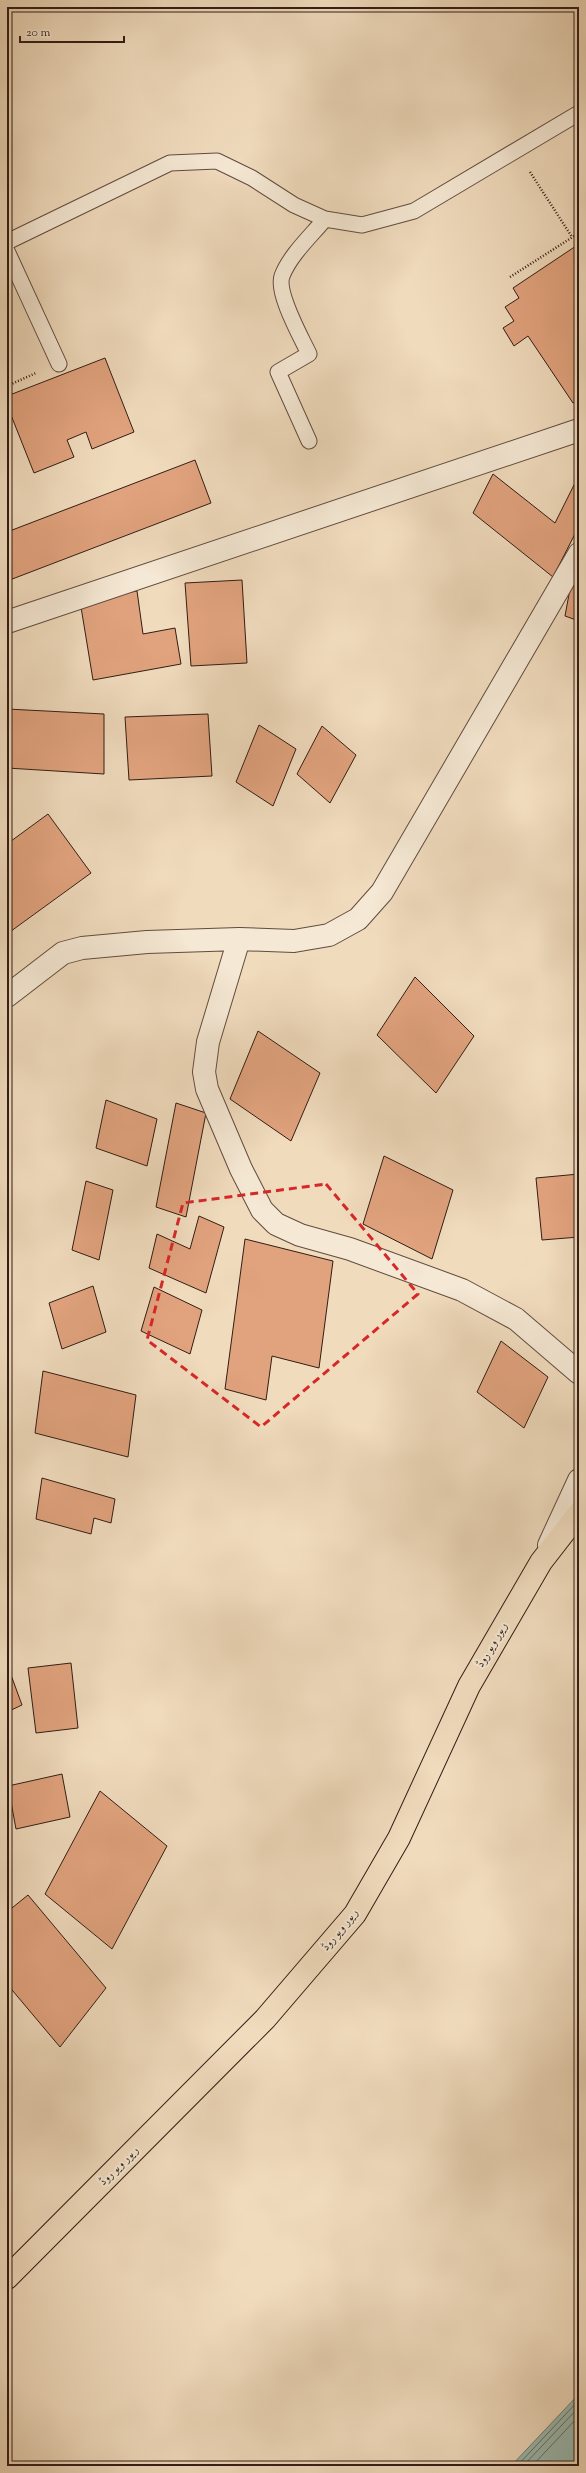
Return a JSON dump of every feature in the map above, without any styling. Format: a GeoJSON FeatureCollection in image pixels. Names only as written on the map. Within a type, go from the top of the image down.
{"type":"FeatureCollection","features":[{"type":"Feature","properties":{"kind":"highway","name":"ریور ویو روڈ"},"geometry":{"type":"LineString","coordinates":[[7,2278],[265,2019],[355,1914],[399,1838],[469,1686],[541,1562],[579,1513]]}},
{"type":"Feature","properties":{"kind":"street"},"geometry":{"type":"LineString","coordinates":[[7,622],[579,430]]}},
{"type":"Feature","properties":{"kind":"street"},"geometry":{"type":"LineString","coordinates":[[7,996],[63,953],[82,948],[108,944],[239,939],[294,941],[329,935],[358,919],[382,892],[579,554]]}},
{"type":"Feature","properties":{"kind":"street"},"geometry":{"type":"LineString","coordinates":[[239,939],[208,1042],[204,1072],[207,1089],[241,1169],[262,1210],[276,1224],[300,1235],[350,1249],[462,1290],[516,1319],[579,1372]]}},
{"type":"Feature","properties":{"kind":"street"},"geometry":{"type":"LineString","coordinates":[[541,1562],[579,1480]]}},
{"type":"Feature","properties":{"kind":"lane"},"geometry":{"type":"LineString","coordinates":[[7,242],[170,163],[217,161],[252,178],[294,205],[325,219],[362,225],[414,211],[579,113]]}},
{"type":"Feature","properties":{"kind":"lane"},"geometry":{"type":"LineString","coordinates":[[309,441],[278,372],[309,354],[282,293],[282,277],[292,259],[325,219]]}},
{"type":"Feature","properties":{"kind":"lane"},"geometry":{"type":"LineString","coordinates":[[7,251],[59,364]]}},
{"type":"Feature","properties":{"kind":"path"},"geometry":{"type":"LineString","coordinates":[[516,151],[572,237]]}},
{"type":"Feature","properties":{"kind":"path"},"geometry":{"type":"LineString","coordinates":[[510,277],[579,233]]}},
{"type":"Feature","properties":{"kind":"highlighted area"},"geometry":{"type":"Polygon","coordinates":[[[326,1184],[418,1294],[261,1427],[147,1340],[183,1203],[326,1184]]]}},
{"type":"Feature","properties":{"kind":"water"},"geometry":{"type":"Polygon","coordinates":[[[579,2394],[579,2466],[511,2466],[579,2394]]]}},
{"type":"Feature","properties":{"kind":"building"},"geometry":{"type":"Polygon","coordinates":[[[579,244],[579,399],[573,403],[528,336],[514,346],[503,328],[514,321],[505,307],[519,298],[513,288],[579,244]]]}},
{"type":"Feature","properties":{"kind":"building"},"geometry":{"type":"Polygon","coordinates":[[[105,358],[134,432],[92,449],[86,432],[67,440],[74,457],[34,473],[7,405],[7,396],[105,358]]]}},
{"type":"Feature","properties":{"kind":"building"},"geometry":{"type":"Polygon","coordinates":[[[195,460],[211,503],[7,581],[7,532],[195,460]]]}},
{"type":"Feature","properties":{"kind":"building"},"geometry":{"type":"Polygon","coordinates":[[[493,474],[555,523],[579,475],[579,526],[553,577],[473,513],[493,474]]]}},
{"type":"Feature","properties":{"kind":"building"},"geometry":{"type":"Polygon","coordinates":[[[572,578],[579,580],[579,621],[565,616],[572,578]]]}},
{"type":"Feature","properties":{"kind":"building"},"geometry":{"type":"Polygon","coordinates":[[[242,580],[247,663],[191,666],[185,583],[242,580]]]}},
{"type":"Feature","properties":{"kind":"building"},"geometry":{"type":"Polygon","coordinates":[[[137,591],[143,634],[175,628],[181,664],[93,680],[80,601],[137,591]]]}},
{"type":"Feature","properties":{"kind":"building"},"geometry":{"type":"Polygon","coordinates":[[[7,709],[104,714],[104,774],[7,768],[7,709]]]}},
{"type":"Feature","properties":{"kind":"building"},"geometry":{"type":"Polygon","coordinates":[[[208,714],[212,776],[129,780],[125,717],[208,714]]]}},
{"type":"Feature","properties":{"kind":"building"},"geometry":{"type":"Polygon","coordinates":[[[259,725],[296,749],[273,806],[236,782],[259,725]]]}},
{"type":"Feature","properties":{"kind":"building"},"geometry":{"type":"Polygon","coordinates":[[[322,726],[356,755],[330,803],[297,774],[322,726]]]}},
{"type":"Feature","properties":{"kind":"building"},"geometry":{"type":"Polygon","coordinates":[[[48,814],[91,873],[7,934],[7,844],[48,814]]]}},
{"type":"Feature","properties":{"kind":"building"},"geometry":{"type":"Polygon","coordinates":[[[415,977],[474,1036],[436,1093],[377,1035],[415,977]]]}},
{"type":"Feature","properties":{"kind":"building"},"geometry":{"type":"Polygon","coordinates":[[[258,1031],[320,1073],[291,1141],[230,1099],[258,1031]]]}},
{"type":"Feature","properties":{"kind":"building"},"geometry":{"type":"Polygon","coordinates":[[[106,1100],[157,1119],[147,1166],[96,1148],[106,1100]]]}},
{"type":"Feature","properties":{"kind":"building"},"geometry":{"type":"Polygon","coordinates":[[[176,1103],[206,1113],[186,1217],[156,1207],[176,1103]]]}},
{"type":"Feature","properties":{"kind":"building"},"geometry":{"type":"Polygon","coordinates":[[[384,1156],[453,1190],[432,1259],[363,1224],[384,1156]]]}},
{"type":"Feature","properties":{"kind":"building"},"geometry":{"type":"Polygon","coordinates":[[[579,1174],[579,1237],[542,1240],[536,1178],[579,1174]]]}},
{"type":"Feature","properties":{"kind":"building"},"geometry":{"type":"Polygon","coordinates":[[[86,1181],[113,1190],[99,1260],[72,1250],[86,1181]]]}},
{"type":"Feature","properties":{"kind":"building"},"geometry":{"type":"Polygon","coordinates":[[[199,1216],[224,1227],[206,1293],[149,1268],[157,1234],[190,1249],[199,1216]]]}},
{"type":"Feature","properties":{"kind":"building"},"geometry":{"type":"Polygon","coordinates":[[[245,1239],[333,1261],[319,1368],[272,1356],[266,1400],[225,1389],[245,1239]]]}},
{"type":"Feature","properties":{"kind":"building"},"geometry":{"type":"Polygon","coordinates":[[[93,1286],[106,1332],[62,1349],[49,1303],[93,1286]]]}},
{"type":"Feature","properties":{"kind":"building"},"geometry":{"type":"Polygon","coordinates":[[[154,1287],[202,1310],[190,1354],[141,1331],[154,1287]]]}},
{"type":"Feature","properties":{"kind":"building"},"geometry":{"type":"Polygon","coordinates":[[[501,1341],[548,1377],[524,1428],[477,1392],[501,1341]]]}},
{"type":"Feature","properties":{"kind":"building"},"geometry":{"type":"Polygon","coordinates":[[[43,1371],[136,1395],[128,1457],[35,1433],[43,1371]]]}},
{"type":"Feature","properties":{"kind":"building"},"geometry":{"type":"Polygon","coordinates":[[[42,1478],[115,1499],[111,1523],[94,1518],[91,1534],[36,1519],[42,1478]]]}},
{"type":"Feature","properties":{"kind":"building"},"geometry":{"type":"Polygon","coordinates":[[[71,1663],[78,1728],[36,1733],[28,1668],[71,1663]]]}},
{"type":"Feature","properties":{"kind":"building"},"geometry":{"type":"Polygon","coordinates":[[[11,1675],[22,1705],[7,1712],[7,1677],[11,1675]]]}},
{"type":"Feature","properties":{"kind":"building"},"geometry":{"type":"Polygon","coordinates":[[[62,1774],[70,1817],[16,1829],[8,1786],[62,1774]]]}},
{"type":"Feature","properties":{"kind":"building"},"geometry":{"type":"Polygon","coordinates":[[[100,1791],[167,1846],[112,1949],[45,1894],[100,1791]]]}},
{"type":"Feature","properties":{"kind":"building"},"geometry":{"type":"Polygon","coordinates":[[[28,1895],[106,1988],[60,2047],[7,1984],[7,1912],[28,1895]]]}}]}
